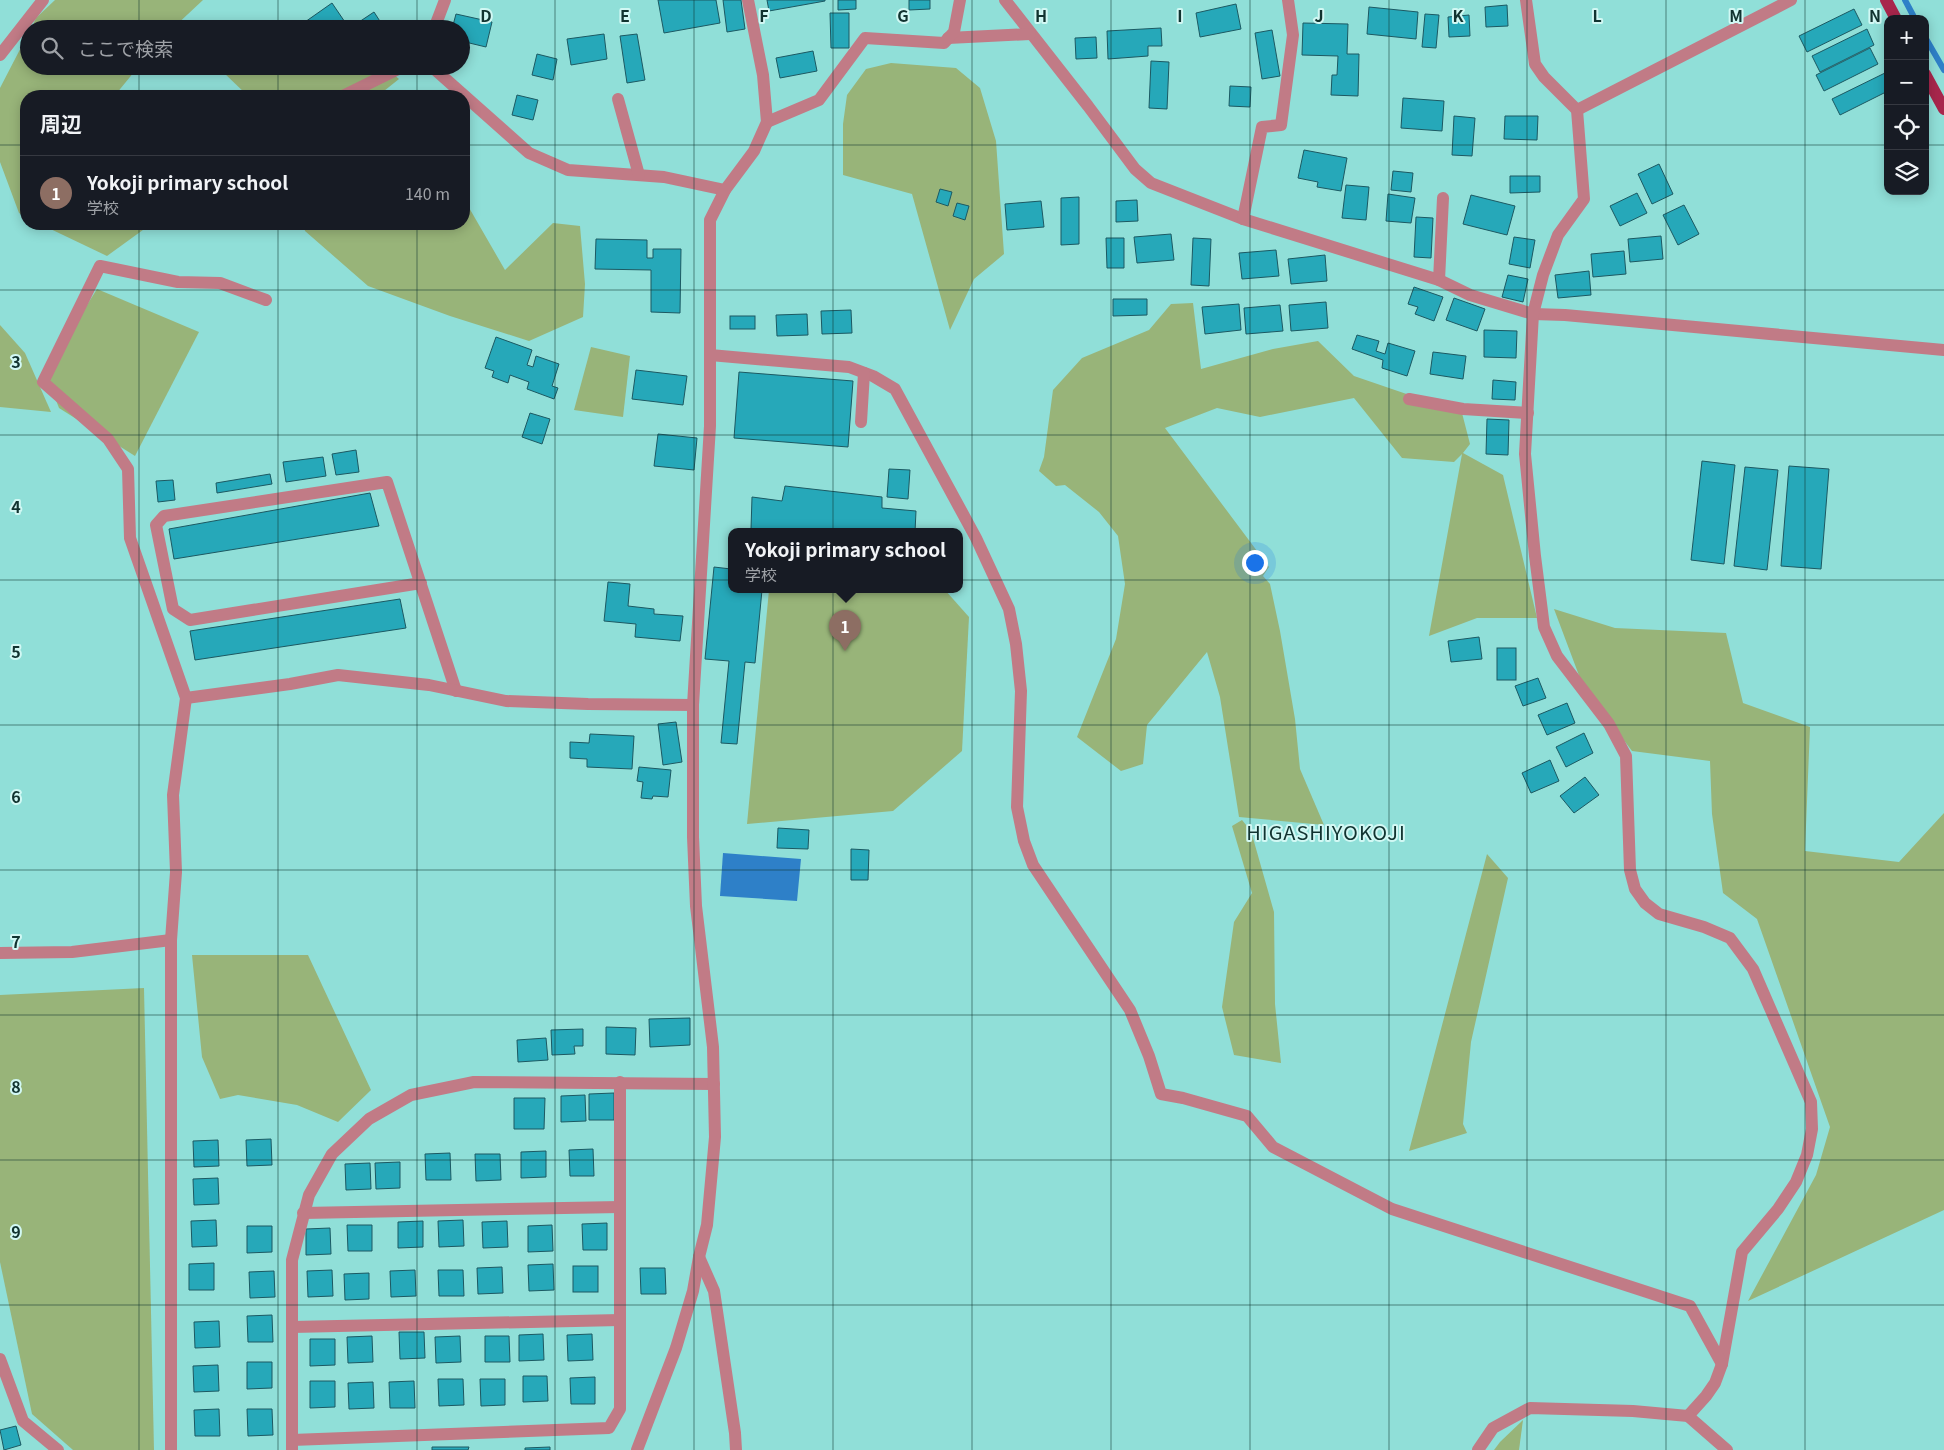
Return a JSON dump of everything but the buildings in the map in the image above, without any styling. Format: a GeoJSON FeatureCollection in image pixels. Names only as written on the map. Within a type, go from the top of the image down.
{"type":"FeatureCollection","features":[{"type":"Feature","properties":{"kind":"main road"},"geometry":{"type":"LineString","coordinates":[[1886,0],[1894,15]]}},
{"type":"Feature","properties":{"kind":"main road"},"geometry":{"type":"LineString","coordinates":[[1929,81],[1944,109]]}},
{"type":"Feature","properties":{"kind":"street"},"geometry":{"type":"LineString","coordinates":[[27,20],[43,0]]}},
{"type":"Feature","properties":{"kind":"street"},"geometry":{"type":"LineString","coordinates":[[437,20],[445,0]]}},
{"type":"Feature","properties":{"kind":"street"},"geometry":{"type":"LineString","coordinates":[[637,1450],[676,1348],[693,1291],[707,1225],[715,1137],[709,1004],[696,906],[693,837],[693,705],[710,426],[710,220],[725,190],[754,150],[767,122],[762,74],[748,0]]}},
{"type":"Feature","properties":{"kind":"street"},"geometry":{"type":"LineString","coordinates":[[767,122],[819,100],[865,38],[944,43],[954,32],[960,0]]}},
{"type":"Feature","properties":{"kind":"street"},"geometry":{"type":"LineString","coordinates":[[1005,0],[1135,169],[1151,183],[1243,219],[1439,280],[1470,295],[1533,314],[1565,315],[1944,350]]}},
{"type":"Feature","properties":{"kind":"street"},"geometry":{"type":"LineString","coordinates":[[1243,219],[1262,127],[1281,125],[1293,35],[1288,0]]}},
{"type":"Feature","properties":{"kind":"street"},"geometry":{"type":"LineString","coordinates":[[1526,0],[1534,64],[1544,77],[1577,110],[1584,199],[1558,235],[1543,275],[1533,314],[1525,454],[1544,627],[1557,656],[1609,724],[1626,756],[1630,870],[1635,889],[1645,903],[1660,914],[1704,927],[1730,938],[1754,969],[1811,1102],[1812,1129],[1807,1155],[1796,1182],[1778,1209],[1742,1252],[1722,1364],[1715,1383],[1688,1416]]}},
{"type":"Feature","properties":{"kind":"street"},"geometry":{"type":"LineString","coordinates":[[1577,110],[1791,0]]}},
{"type":"Feature","properties":{"kind":"street"},"geometry":{"type":"LineString","coordinates":[[0,55],[20,29]]}},
{"type":"Feature","properties":{"kind":"street"},"geometry":{"type":"LineString","coordinates":[[948,38],[1030,34]]}},
{"type":"Feature","properties":{"kind":"street"},"geometry":{"type":"LineString","coordinates":[[355,90],[386,75]]}},
{"type":"Feature","properties":{"kind":"street"},"geometry":{"type":"LineString","coordinates":[[441,75],[458,90]]}},
{"type":"Feature","properties":{"kind":"street"},"geometry":{"type":"LineString","coordinates":[[618,99],[639,175]]}},
{"type":"Feature","properties":{"kind":"street"},"geometry":{"type":"LineString","coordinates":[[470,100],[529,152],[568,170],[664,177],[725,190]]}},
{"type":"Feature","properties":{"kind":"street"},"geometry":{"type":"LineString","coordinates":[[1439,280],[1443,198]]}},
{"type":"Feature","properties":{"kind":"street"},"geometry":{"type":"LineString","coordinates":[[171,1450],[171,940],[176,872],[173,795],[186,698],[130,538],[128,470],[108,439],[42,382],[100,266],[178,282],[220,283],[266,300]]}},
{"type":"Feature","properties":{"kind":"street"},"geometry":{"type":"LineString","coordinates":[[710,355],[849,367],[895,389],[976,538],[1009,609],[1016,644],[1020,691],[1017,807],[1024,841],[1034,865],[1130,1010],[1149,1056],[1161,1094],[1183,1098],[1247,1116],[1274,1147],[1392,1209],[1690,1306],[1722,1364]]}},
{"type":"Feature","properties":{"kind":"street"},"geometry":{"type":"LineString","coordinates":[[861,422],[864,373]]}},
{"type":"Feature","properties":{"kind":"street"},"geometry":{"type":"LineString","coordinates":[[1409,399],[1463,409],[1528,413]]}},
{"type":"Feature","properties":{"kind":"street"},"geometry":{"type":"LineString","coordinates":[[421,583],[190,620],[173,609],[156,525],[164,516],[388,482],[421,583],[456,691]]}},
{"type":"Feature","properties":{"kind":"street"},"geometry":{"type":"LineString","coordinates":[[186,698],[290,684],[338,675],[429,685],[506,701],[693,705]]}},
{"type":"Feature","properties":{"kind":"street"},"geometry":{"type":"LineString","coordinates":[[0,953],[72,952],[171,940]]}},
{"type":"Feature","properties":{"kind":"street"},"geometry":{"type":"LineString","coordinates":[[620,1082],[620,1409],[609,1428],[292,1445],[292,1260],[303,1213],[309,1195],[332,1154],[369,1119],[410,1095],[474,1082],[620,1082],[714,1084]]}},
{"type":"Feature","properties":{"kind":"street"},"geometry":{"type":"LineString","coordinates":[[303,1213],[620,1207]]}},
{"type":"Feature","properties":{"kind":"street"},"geometry":{"type":"LineString","coordinates":[[699,1257],[714,1291],[736,1450]]}},
{"type":"Feature","properties":{"kind":"street"},"geometry":{"type":"LineString","coordinates":[[292,1326],[620,1320]]}},
{"type":"Feature","properties":{"kind":"street"},"geometry":{"type":"LineString","coordinates":[[0,1359],[23,1421],[58,1450]]}},
{"type":"Feature","properties":{"kind":"street"},"geometry":{"type":"LineString","coordinates":[[1478,1450],[1493,1428],[1530,1408],[1633,1411],[1688,1416],[1727,1450]]}},
{"type":"Feature","properties":{"kind":"green space"},"geometry":{"type":"Polygon","coordinates":[[[55,0],[203,0],[182,20],[35,20],[55,0]]]}},
{"type":"Feature","properties":{"kind":"green space"},"geometry":{"type":"Polygon","coordinates":[[[20,49],[20,75],[132,75],[119,90],[20,90],[20,214],[0,162],[0,88],[20,49]]]}},
{"type":"Feature","properties":{"kind":"green space"},"geometry":{"type":"Polygon","coordinates":[[[891,63],[956,68],[980,88],[996,141],[1004,254],[974,279],[950,330],[912,194],[843,175],[843,124],[847,95],[866,69],[891,63]]]}},
{"type":"Feature","properties":{"kind":"green space"},"geometry":{"type":"Polygon","coordinates":[[[226,75],[394,75],[399,79],[385,90],[242,90],[226,75]]]}},
{"type":"Feature","properties":{"kind":"green space"},"geometry":{"type":"Polygon","coordinates":[[[470,209],[505,270],[553,223],[580,226],[585,284],[583,317],[529,341],[450,316],[368,286],[305,231],[470,230],[470,209]]]}},
{"type":"Feature","properties":{"kind":"green space"},"geometry":{"type":"Polygon","coordinates":[[[53,230],[143,230],[107,256],[53,230]]]}},
{"type":"Feature","properties":{"kind":"green space"},"geometry":{"type":"Polygon","coordinates":[[[97,289],[199,332],[135,456],[59,408],[45,372],[97,289]]]}},
{"type":"Feature","properties":{"kind":"green space"},"geometry":{"type":"Polygon","coordinates":[[[1193,303],[1201,369],[1273,349],[1318,341],[1354,376],[1462,413],[1470,444],[1463,453],[1503,475],[1537,618],[1477,618],[1429,636],[1462,454],[1454,462],[1402,458],[1354,398],[1260,417],[1217,408],[1165,428],[1269,567],[1263,576],[1270,584],[1280,631],[1295,719],[1300,769],[1324,825],[1239,817],[1220,697],[1207,652],[1147,725],[1143,764],[1121,771],[1077,737],[1116,639],[1125,584],[1118,536],[1099,512],[1065,485],[1056,486],[1039,471],[1044,457],[1053,390],[1082,358],[1149,330],[1171,304],[1193,303]]]}},
{"type":"Feature","properties":{"kind":"green space"},"geometry":{"type":"Polygon","coordinates":[[[0,325],[25,353],[51,412],[0,407],[0,325]]]}},
{"type":"Feature","properties":{"kind":"green space"},"geometry":{"type":"Polygon","coordinates":[[[591,347],[630,356],[623,417],[574,410],[591,347]]]}},
{"type":"Feature","properties":{"kind":"green space"},"geometry":{"type":"Polygon","coordinates":[[[769,593],[948,593],[969,617],[962,751],[893,811],[747,824],[769,593]]]}},
{"type":"Feature","properties":{"kind":"green space"},"geometry":{"type":"Polygon","coordinates":[[[1554,609],[1615,628],[1726,633],[1743,703],[1810,727],[1805,851],[1899,862],[1944,813],[1944,1210],[1748,1301],[1816,1175],[1830,1127],[1757,919],[1723,893],[1712,814],[1710,761],[1632,751],[1583,686],[1554,609]]]}},
{"type":"Feature","properties":{"kind":"green space"},"geometry":{"type":"Polygon","coordinates":[[[1242,820],[1251,831],[1274,912],[1275,1004],[1281,1063],[1234,1055],[1222,1007],[1234,922],[1252,893],[1232,826],[1242,820]]]}},
{"type":"Feature","properties":{"kind":"green space"},"geometry":{"type":"Polygon","coordinates":[[[1487,854],[1508,878],[1471,1042],[1463,1124],[1467,1133],[1409,1151],[1487,854]]]}},
{"type":"Feature","properties":{"kind":"green space"},"geometry":{"type":"Polygon","coordinates":[[[192,955],[308,955],[371,1090],[338,1122],[297,1105],[238,1095],[220,1099],[202,1057],[192,955]]]}},
{"type":"Feature","properties":{"kind":"green space"},"geometry":{"type":"Polygon","coordinates":[[[144,988],[154,1450],[73,1450],[32,1414],[0,1262],[0,995],[144,988]]]}},
{"type":"Feature","properties":{"kind":"green space"},"geometry":{"type":"Polygon","coordinates":[[[1523,1420],[1519,1450],[1494,1450],[1500,1442],[1523,1420]]]}},
{"type":"Feature","properties":{"kind":"water"},"geometry":{"type":"Polygon","coordinates":[[[723,853],[801,859],[797,901],[720,896],[723,853]]]}},
{"type":"Feature","properties":{"kind":"waterway"},"geometry":{"type":"LineString","coordinates":[[1905,0],[1913,15]]}},
{"type":"Feature","properties":{"kind":"waterway"},"geometry":{"type":"LineString","coordinates":[[1929,44],[1944,70]]}},
{"type":"Feature","properties":{"kind":"place","name":"Yokoji primary school"},"geometry":{"type":"Point","coordinates":[845,651]}},
{"type":"Feature","properties":{"kind":"district","name":"HIGASHIYOKOJI"},"geometry":{"type":"Point","coordinates":[1326,833]}}]}
